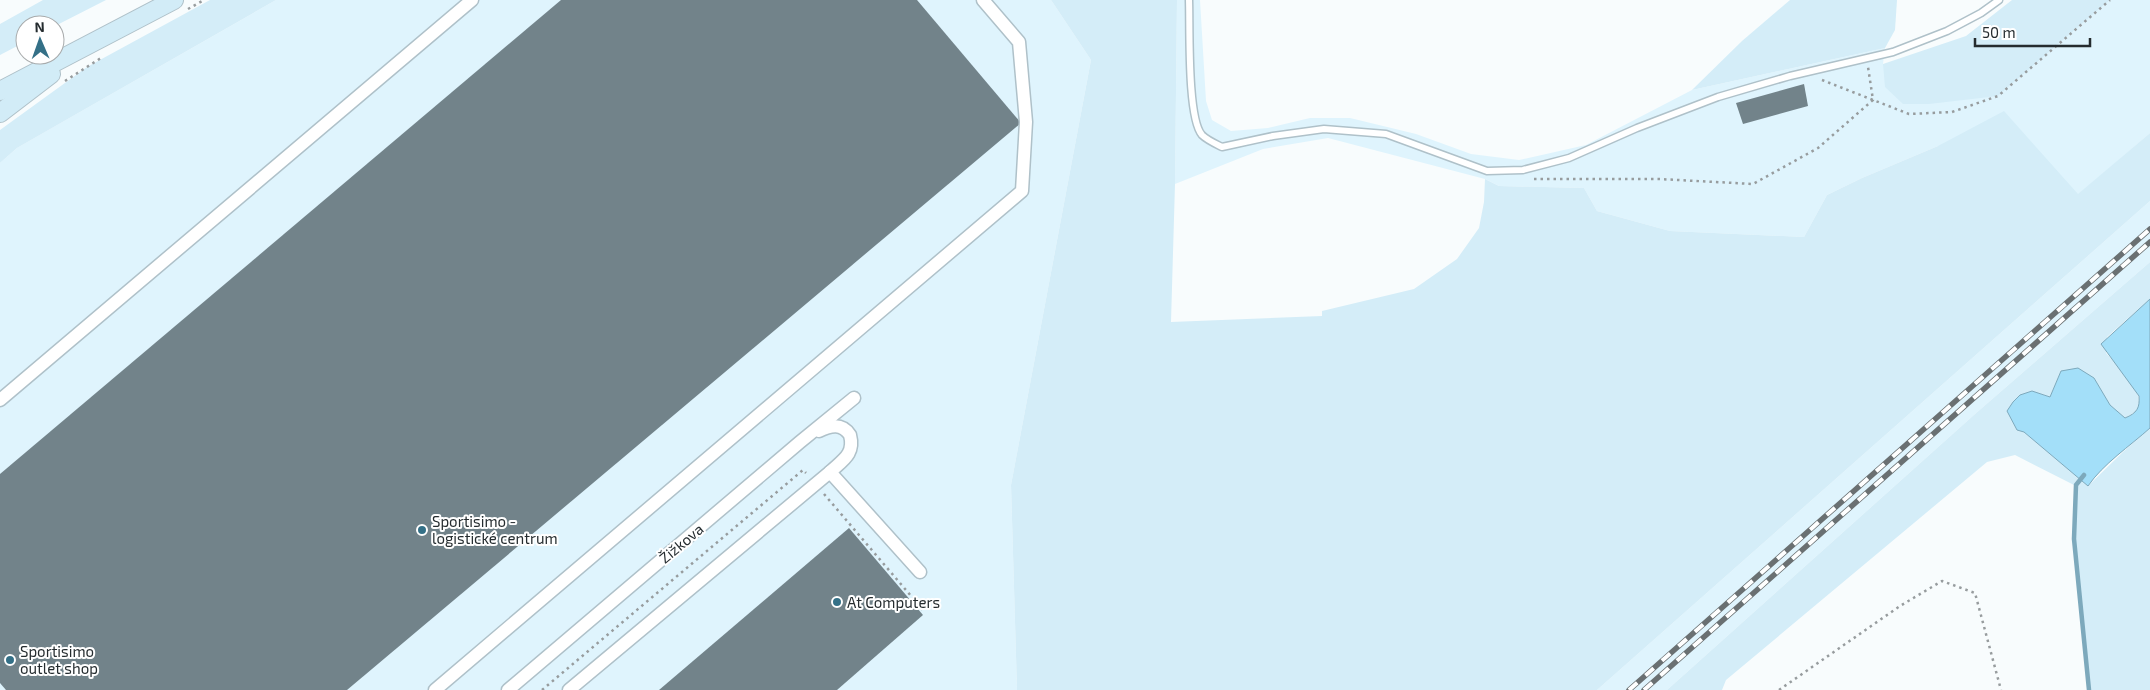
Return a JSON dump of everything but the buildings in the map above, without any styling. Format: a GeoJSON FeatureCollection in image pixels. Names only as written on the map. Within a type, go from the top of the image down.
{"type":"FeatureCollection","features":[{"type":"Feature","properties":{"kind":"main road"},"geometry":{"type":"LineString","coordinates":[[0,91],[105,36],[180,5]]}},
{"type":"Feature","properties":{"kind":"main road"},"geometry":{"type":"LineString","coordinates":[[0,113],[105,36]]}},
{"type":"Feature","properties":{"kind":"street"},"geometry":{"type":"LineString","coordinates":[[0,400],[472,0]]}},
{"type":"Feature","properties":{"kind":"street"},"geometry":{"type":"LineString","coordinates":[[435,690],[1022,191],[1026,122],[1019,42],[983,0]]}},
{"type":"Feature","properties":{"kind":"street","name":"Žižkova"},"geometry":{"type":"LineString","coordinates":[[508,690],[854,398]]}},
{"type":"Feature","properties":{"kind":"street"},"geometry":{"type":"LineString","coordinates":[[569,690],[816,484],[852,450],[852,440],[848,431],[839,426],[832,426],[800,442]]}},
{"type":"Feature","properties":{"kind":"street"},"geometry":{"type":"LineString","coordinates":[[830,472],[920,572]]}},
{"type":"Feature","properties":{"kind":"lane"},"geometry":{"type":"LineString","coordinates":[[1189,0],[1192,90],[1195,117],[1202,135],[1222,147],[1273,136],[1324,129],[1386,134],[1487,171],[1523,170],[1569,158],[1637,128],[1718,97],[1804,73],[1892,52],[1947,31],[1981,13],[1999,0]]}},
{"type":"Feature","properties":{"kind":"path"},"geometry":{"type":"LineString","coordinates":[[180,5],[204,0]]}},
{"type":"Feature","properties":{"kind":"path"},"geometry":{"type":"LineString","coordinates":[[1804,73],[1909,114],[1952,112],[1998,96],[2110,0]]}},
{"type":"Feature","properties":{"kind":"path"},"geometry":{"type":"LineString","coordinates":[[63,82],[103,57]]}},
{"type":"Feature","properties":{"kind":"path"},"geometry":{"type":"LineString","coordinates":[[1866,58],[1873,100]]}},
{"type":"Feature","properties":{"kind":"path"},"geometry":{"type":"LineString","coordinates":[[1529,180],[1659,179],[1753,184],[1818,148],[1873,100]]}},
{"type":"Feature","properties":{"kind":"path"},"geometry":{"type":"LineString","coordinates":[[542,690],[803,470],[923,610]]}},
{"type":"Feature","properties":{"kind":"path"},"geometry":{"type":"LineString","coordinates":[[1779,690],[1900,606],[1942,581],[1975,592],[2001,690]]}},
{"type":"Feature","properties":{"kind":"shaded area"},"geometry":{"type":"Polygon","coordinates":[[[43,0],[106,0],[65,21],[65,15],[16,15],[43,0]]]}},
{"type":"Feature","properties":{"kind":"shaded area"},"geometry":{"type":"Polygon","coordinates":[[[210,0],[276,0],[17,148],[0,163],[0,130],[87,67],[210,0]]]}},
{"type":"Feature","properties":{"kind":"shaded area"},"geometry":{"type":"Polygon","coordinates":[[[276,0],[1051,0],[1091,60],[1011,485],[1017,690],[0,690],[0,163],[17,148],[276,0]]]}},
{"type":"Feature","properties":{"kind":"shaded area"},"geometry":{"type":"Polygon","coordinates":[[[1051,0],[1177,0],[1171,322],[1322,316],[1322,311],[1414,289],[1457,259],[1479,228],[1484,202],[1485,179],[1499,186],[1584,188],[1597,211],[1670,231],[1804,237],[1827,195],[1938,146],[2004,111],[2078,194],[2150,133],[2150,201],[1597,690],[1017,690],[1011,485],[1091,60],[1051,0]]]}},
{"type":"Feature","properties":{"kind":"shaded area"},"geometry":{"type":"Polygon","coordinates":[[[1177,0],[1200,0],[1206,101],[1212,120],[1231,131],[1268,128],[1310,118],[1350,118],[1416,134],[1471,154],[1519,160],[1586,145],[1692,90],[1885,48],[1883,64],[1998,96],[2110,0],[2150,0],[2150,133],[2078,195],[1938,146],[1827,195],[1804,237],[1670,231],[1597,211],[1584,188],[1499,186],[1485,179],[1328,138],[1263,149],[1175,184],[1177,0]]]}},
{"type":"Feature","properties":{"kind":"shaded area"},"geometry":{"type":"Polygon","coordinates":[[[1790,0],[1897,0],[1895,30],[1885,48],[1692,90],[1742,41],[1790,0]]]}},
{"type":"Feature","properties":{"kind":"shaded area"},"geometry":{"type":"Polygon","coordinates":[[[2012,0],[2110,0],[1998,96],[1929,104],[1903,104],[1885,87],[1883,64],[1966,36],[2012,0]]]}},
{"type":"Feature","properties":{"kind":"shaded area"},"geometry":{"type":"Polygon","coordinates":[[[15,16],[15,47],[0,55],[0,24],[15,16]]]}},
{"type":"Feature","properties":{"kind":"shaded area"},"geometry":{"type":"Polygon","coordinates":[[[2150,201],[2150,262],[1975,414],[1667,690],[1597,690],[2150,201]]]}},
{"type":"Feature","properties":{"kind":"shaded area"},"geometry":{"type":"Polygon","coordinates":[[[2150,262],[2150,299],[2107,337],[2106,353],[2130,379],[2138,394],[2138,410],[2125,418],[2110,405],[2094,378],[2061,371],[2050,397],[2042,394],[2017,430],[2024,432],[2088,486],[2150,428],[2150,690],[2089,690],[2074,539],[2076,486],[2015,455],[1987,462],[1726,680],[1722,690],[1667,690],[1975,414],[2150,262]]]}},
{"type":"Feature","properties":{"kind":"water"},"geometry":{"type":"Polygon","coordinates":[[[2150,299],[2150,428],[2109,463],[2088,486],[2024,432],[2017,430],[2007,411],[2020,395],[2032,391],[2050,397],[2061,371],[2078,368],[2094,378],[2110,405],[2125,418],[2132,414],[2137,410],[2139,396],[2101,344],[2150,299]]]}},
{"type":"Feature","properties":{"kind":"waterway"},"geometry":{"type":"LineString","coordinates":[[2084,475],[2076,485],[2074,539],[2089,690]]}},
{"type":"Feature","properties":{"kind":"railway"},"geometry":{"type":"LineString","coordinates":[[1629,690],[2150,229]]}},
{"type":"Feature","properties":{"kind":"railway"},"geometry":{"type":"LineString","coordinates":[[1644,690],[2150,242]]}},
{"type":"Feature","properties":{"kind":"place","name":"Sportisimo - logistické centrum"},"geometry":{"type":"Point","coordinates":[422,530]}},
{"type":"Feature","properties":{"kind":"place","name":"At Computers"},"geometry":{"type":"Point","coordinates":[837,602]}},
{"type":"Feature","properties":{"kind":"place","name":"Sportisimo outlet shop"},"geometry":{"type":"Point","coordinates":[10,660]}}]}
